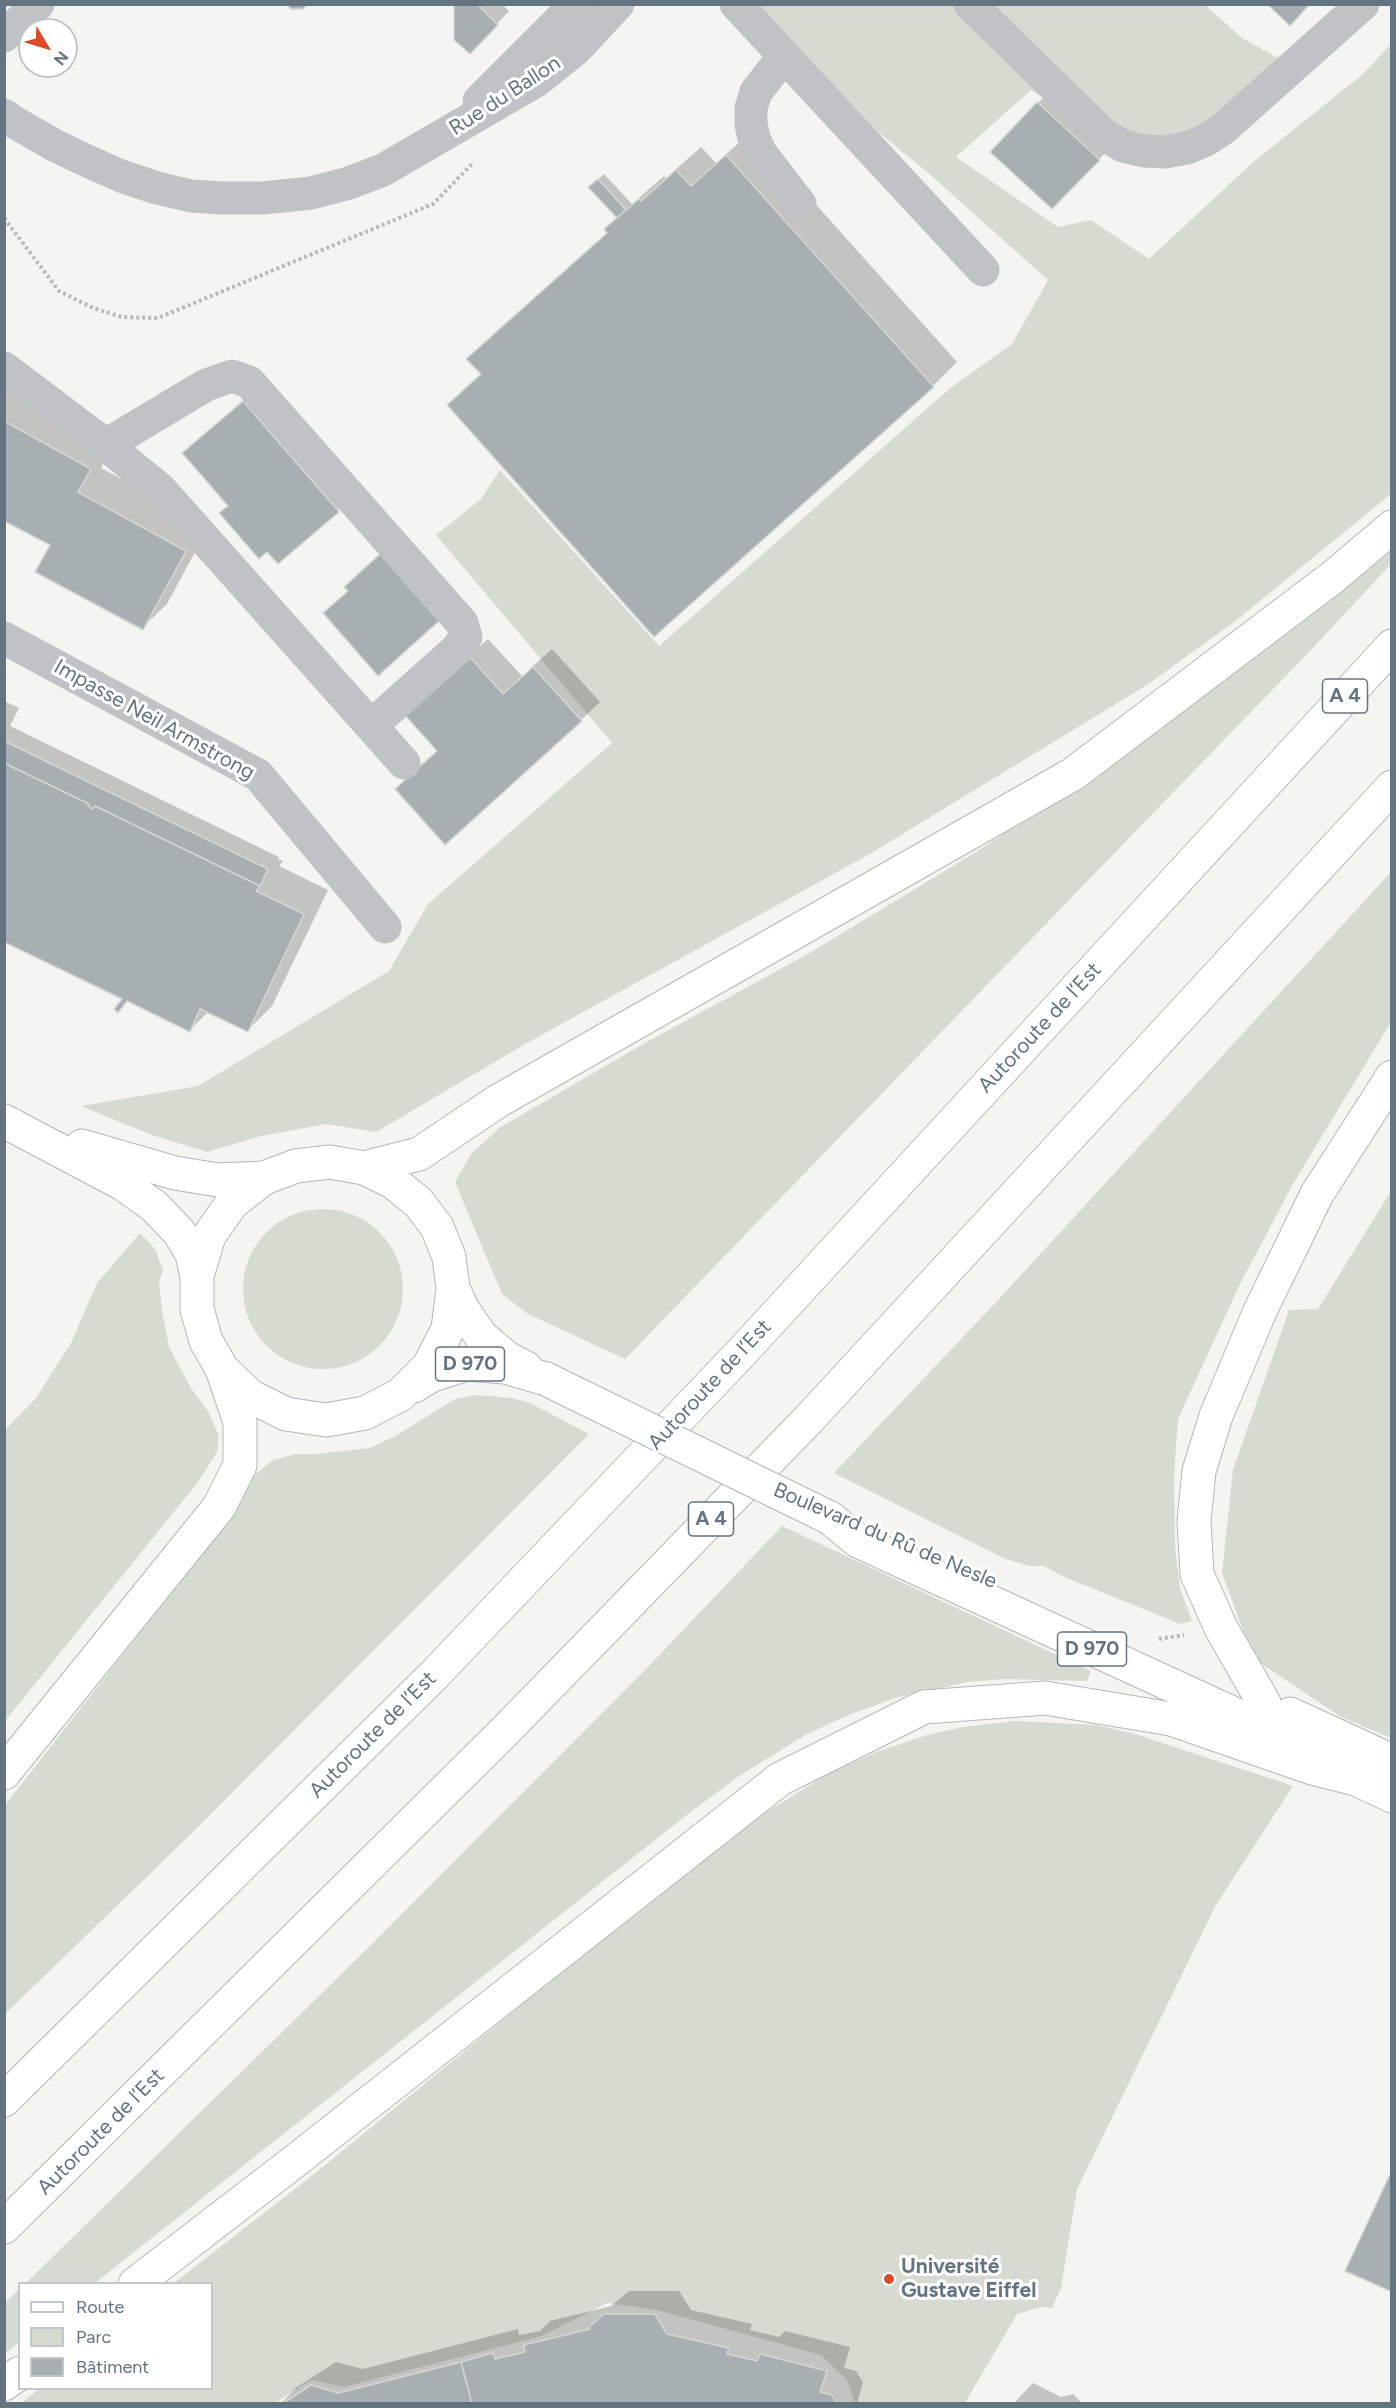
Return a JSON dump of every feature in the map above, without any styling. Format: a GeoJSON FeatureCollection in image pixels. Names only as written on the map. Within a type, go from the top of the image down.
{"type":"FeatureCollection","features":[{"type":"Feature","properties":{"kind":"main road"},"geometry":{"type":"LineString","coordinates":[[364,1168],[419,1154],[498,1101],[1073,774],[1333,577],[1392,527]]}},
{"type":"Feature","properties":{"kind":"main road","name":"Autoroute de l’Est"},"geometry":{"type":"LineString","coordinates":[[4,2100],[443,1665],[740,1354],[1392,646]]}},
{"type":"Feature","properties":{"kind":"main road","name":"Autoroute de l’Est"},"geometry":{"type":"LineString","coordinates":[[4,2227],[503,1733],[808,1420],[1392,788]]}},
{"type":"Feature","properties":{"kind":"main road"},"geometry":{"type":"LineString","coordinates":[[1264,1703],[1221,1628],[1197,1574],[1194,1521],[1199,1471],[1216,1416],[1260,1311],[1317,1194],[1392,1077]]}},
{"type":"Feature","properties":{"kind":"main road","name":"Boulevard du Rû de Nesle"},"geometry":{"type":"LineString","coordinates":[[4,1119],[86,1148],[175,1173],[218,1180],[264,1178]]}},
{"type":"Feature","properties":{"kind":"main road","name":"Boulevard du Rû de Nesle"},"geometry":{"type":"LineString","coordinates":[[4,1119],[123,1184],[154,1206],[179,1232],[192,1254],[197,1276],[197,1309],[206,1341],[222,1369],[250,1396],[286,1414],[326,1420],[365,1413],[432,1375],[467,1364],[505,1367],[546,1380]]}},
{"type":"Feature","properties":{"kind":"main road","name":"Boulevard du Rû de Nesle"},"geometry":{"type":"LineString","coordinates":[[197,1276],[209,1236],[226,1211],[232,1203],[264,1178],[296,1166],[330,1162],[364,1168],[393,1182],[418,1202],[436,1227],[449,1257],[453,1288],[448,1329],[429,1366],[400,1395]]}},
{"type":"Feature","properties":{"kind":"main road","name":"Boulevard du Rû de Nesle"},"geometry":{"type":"LineString","coordinates":[[453,1288],[463,1310],[481,1336],[507,1358],[546,1380],[830,1518],[864,1523],[1392,1761]]}},
{"type":"Feature","properties":{"kind":"main road"},"geometry":{"type":"LineString","coordinates":[[4,1773],[219,1506],[240,1465],[240,1422],[222,1369]]}},
{"type":"Feature","properties":{"kind":"main road","name":"D 970"},"geometry":{"type":"LineString","coordinates":[[830,1518],[858,1541],[1319,1753],[1356,1779],[1392,1796]]}},
{"type":"Feature","properties":{"kind":"main road"},"geometry":{"type":"LineString","coordinates":[[136,2282],[295,2161],[780,1779],[924,1707],[1045,1698],[1171,1719],[1312,1768],[1356,1779]]}},
{"type":"Feature","properties":{"kind":"main road"},"geometry":{"type":"LineString","coordinates":[[4,2384],[18,2374]]}},
{"type":"Feature","properties":{"kind":"street"},"geometry":{"type":"LineString","coordinates":[[4,36],[38,4]]}},
{"type":"Feature","properties":{"kind":"street","name":"Rue du Ballon"},"geometry":{"type":"LineString","coordinates":[[443,137],[576,4]]}},
{"type":"Feature","properties":{"kind":"street","name":"Rue du Ballon"},"geometry":{"type":"LineString","coordinates":[[8,124],[121,177],[191,196],[263,198],[310,193],[349,183],[382,170],[443,137],[553,70],[618,4]]}},
{"type":"Feature","properties":{"kind":"street"},"geometry":{"type":"LineString","coordinates":[[736,4],[983,270]]}},
{"type":"Feature","properties":{"kind":"street"},"geometry":{"type":"LineString","coordinates":[[970,4],[1104,135],[1123,146],[1144,151],[1165,152],[1187,148],[1223,129],[1363,4]]}},
{"type":"Feature","properties":{"kind":"street"},"geometry":{"type":"LineString","coordinates":[[784,56],[756,92],[751,108],[751,124],[760,152],[800,204]]}},
{"type":"Feature","properties":{"kind":"street"},"geometry":{"type":"LineString","coordinates":[[4,368],[160,489],[404,763]]}},
{"type":"Feature","properties":{"kind":"street"},"geometry":{"type":"LineString","coordinates":[[106,445],[207,385],[232,376],[249,382],[462,623],[466,638],[457,649],[371,726]]}},
{"type":"Feature","properties":{"kind":"street","name":"Impasse Neil Armstrong"},"geometry":{"type":"LineString","coordinates":[[4,638],[258,775],[385,927]]}},
{"type":"Feature","properties":{"kind":"path"},"geometry":{"type":"LineString","coordinates":[[4,218],[59,291],[93,308],[122,317],[158,318],[433,204],[482,153]]}},
{"type":"Feature","properties":{"kind":"green space"},"geometry":{"type":"Polygon","coordinates":[[[722,5],[1205,5],[1242,38],[1287,63],[1212,130],[1115,142],[1031,90],[956,157],[1058,227],[1091,220],[1149,259],[1252,163],[1363,74],[1391,44],[1391,494],[1234,622],[1147,685],[868,855],[527,1043],[376,1132],[326,1124],[261,1136],[207,1152],[152,1135],[81,1106],[198,1086],[389,971],[428,904],[612,743],[436,535],[481,499],[500,470],[659,646],[949,389],[1012,344],[1048,280],[926,171],[722,5]]]}},
{"type":"Feature","properties":{"kind":"green space"},"geometry":{"type":"Polygon","coordinates":[[[1391,548],[1391,564],[1310,651],[625,1359],[528,1314],[502,1294],[455,1182],[471,1154],[499,1128],[643,1044],[808,954],[976,852],[1160,730],[1391,548]]]}},
{"type":"Feature","properties":{"kind":"green space"},"geometry":{"type":"Polygon","coordinates":[[[1391,872],[1391,1022],[1293,1184],[1240,1284],[1178,1419],[1174,1475],[1175,1547],[1180,1588],[1192,1621],[1180,1624],[1062,1576],[1044,1566],[1030,1566],[1005,1559],[834,1473],[999,1299],[1391,872]]]}},
{"type":"Feature","properties":{"kind":"green space"},"geometry":{"type":"Polygon","coordinates":[[[1391,1191],[1391,1738],[1341,1717],[1253,1658],[1222,1573],[1233,1470],[1289,1310],[1318,1309],[1391,1191]]]}},
{"type":"Feature","properties":{"kind":"green space"},"geometry":{"type":"Polygon","coordinates":[[[323,1209],[339,1210],[354,1215],[368,1222],[380,1232],[390,1244],[397,1258],[402,1273],[402,1305],[397,1320],[390,1334],[380,1346],[368,1356],[354,1363],[339,1368],[323,1369],[307,1368],[292,1363],[278,1356],[266,1346],[256,1334],[249,1320],[244,1305],[243,1289],[244,1273],[249,1258],[256,1244],[266,1232],[278,1222],[292,1215],[307,1210],[323,1209]]]}},
{"type":"Feature","properties":{"kind":"green space"},"geometry":{"type":"Polygon","coordinates":[[[140,1233],[155,1249],[163,1270],[159,1281],[169,1347],[191,1388],[208,1411],[219,1436],[217,1452],[198,1482],[5,1721],[5,1430],[36,1398],[71,1343],[97,1283],[140,1233]]]}},
{"type":"Feature","properties":{"kind":"green space"},"geometry":{"type":"Polygon","coordinates":[[[477,1395],[512,1398],[530,1403],[589,1434],[190,1835],[5,2014],[5,1805],[235,1511],[252,1477],[273,1460],[296,1454],[370,1448],[397,1435],[455,1399],[477,1395]]]}},
{"type":"Feature","properties":{"kind":"green space"},"geometry":{"type":"Polygon","coordinates":[[[782,1526],[1091,1671],[1087,1681],[1005,1679],[968,1682],[895,1698],[851,1714],[807,1734],[739,1776],[688,1814],[96,2282],[27,2282],[370,1946],[647,1668],[782,1526]]]}},
{"type":"Feature","properties":{"kind":"green space"},"geometry":{"type":"Polygon","coordinates":[[[1015,1721],[1097,1725],[1135,1734],[1293,1786],[1216,1905],[1077,2189],[1061,2288],[1052,2308],[1041,2307],[1017,2314],[965,2403],[855,2403],[847,2380],[821,2355],[657,2310],[607,2303],[542,2336],[344,2387],[311,2380],[275,2403],[20,2404],[38,2390],[213,2390],[213,2282],[175,2282],[314,2174],[667,1886],[750,1822],[831,1772],[879,1751],[927,1735],[963,1727],[1015,1721]]]}},
{"type":"Feature","properties":{"kind":"green space"},"geometry":{"type":"Polygon","coordinates":[[[18,2290],[18,2343],[5,2353],[5,2303],[18,2290]]]}},
{"type":"Feature","properties":{"kind":"building"},"geometry":{"type":"Polygon","coordinates":[[[286,4],[308,4],[303,9],[291,9],[286,4]]]}},
{"type":"Feature","properties":{"kind":"building"},"geometry":{"type":"Polygon","coordinates":[[[454,4],[477,4],[498,25],[470,54],[454,40],[454,4]]]}},
{"type":"Feature","properties":{"kind":"building"},"geometry":{"type":"Polygon","coordinates":[[[1267,4],[1310,4],[1290,26],[1267,4]]]}},
{"type":"Feature","properties":{"kind":"building"},"geometry":{"type":"Polygon","coordinates":[[[1037,102],[1100,160],[1052,209],[990,152],[1037,102]]]}},
{"type":"Feature","properties":{"kind":"building"},"geometry":{"type":"Polygon","coordinates":[[[726,155],[934,387],[654,637],[447,405],[481,374],[466,359],[607,233],[604,229],[676,170],[691,186],[726,155]]]}},
{"type":"Feature","properties":{"kind":"building"},"geometry":{"type":"Polygon","coordinates":[[[598,179],[626,210],[617,218],[588,187],[598,179]]]}},
{"type":"Feature","properties":{"kind":"building"},"geometry":{"type":"Polygon","coordinates":[[[243,401],[339,512],[278,564],[267,552],[259,559],[219,513],[228,506],[182,453],[243,401]]]}},
{"type":"Feature","properties":{"kind":"building"},"geometry":{"type":"Polygon","coordinates":[[[4,421],[91,469],[78,492],[186,551],[143,630],[35,572],[50,545],[4,521],[4,421]]]}},
{"type":"Feature","properties":{"kind":"building"},"geometry":{"type":"Polygon","coordinates":[[[380,554],[439,621],[378,676],[323,613],[348,591],[344,587],[380,554]]]}},
{"type":"Feature","properties":{"kind":"building"},"geometry":{"type":"Polygon","coordinates":[[[469,656],[503,694],[533,667],[582,721],[445,845],[395,789],[437,751],[404,714],[469,656]]]}},
{"type":"Feature","properties":{"kind":"building"},"geometry":{"type":"Polygon","coordinates":[[[4,741],[268,869],[260,886],[95,806],[93,809],[88,806],[89,804],[4,763],[4,741]]]}},
{"type":"Feature","properties":{"kind":"building"},"geometry":{"type":"Polygon","coordinates":[[[4,763],[89,804],[88,806],[93,809],[95,806],[260,886],[256,891],[304,914],[248,1032],[200,1009],[190,1032],[127,1001],[118,1013],[114,1009],[122,999],[4,942],[4,763]]]}},
{"type":"Feature","properties":{"kind":"building"},"geometry":{"type":"Polygon","coordinates":[[[1392,2170],[1392,2292],[1345,2271],[1392,2170]]]}},
{"type":"Feature","properties":{"kind":"building"},"geometry":{"type":"Polygon","coordinates":[[[604,2314],[655,2314],[667,2334],[729,2348],[727,2354],[757,2361],[760,2354],[827,2371],[820,2392],[832,2395],[837,2404],[472,2404],[461,2362],[493,2353],[495,2359],[525,2352],[524,2345],[590,2329],[589,2327],[604,2314]]]}},
{"type":"Feature","properties":{"kind":"building"},"geometry":{"type":"Polygon","coordinates":[[[461,2362],[472,2404],[282,2404],[311,2385],[338,2393],[461,2362]]]}},
{"type":"Feature","properties":{"kind":"place","name":"Université Gustave Eiffel"},"geometry":{"type":"Point","coordinates":[889,2279]}}]}
